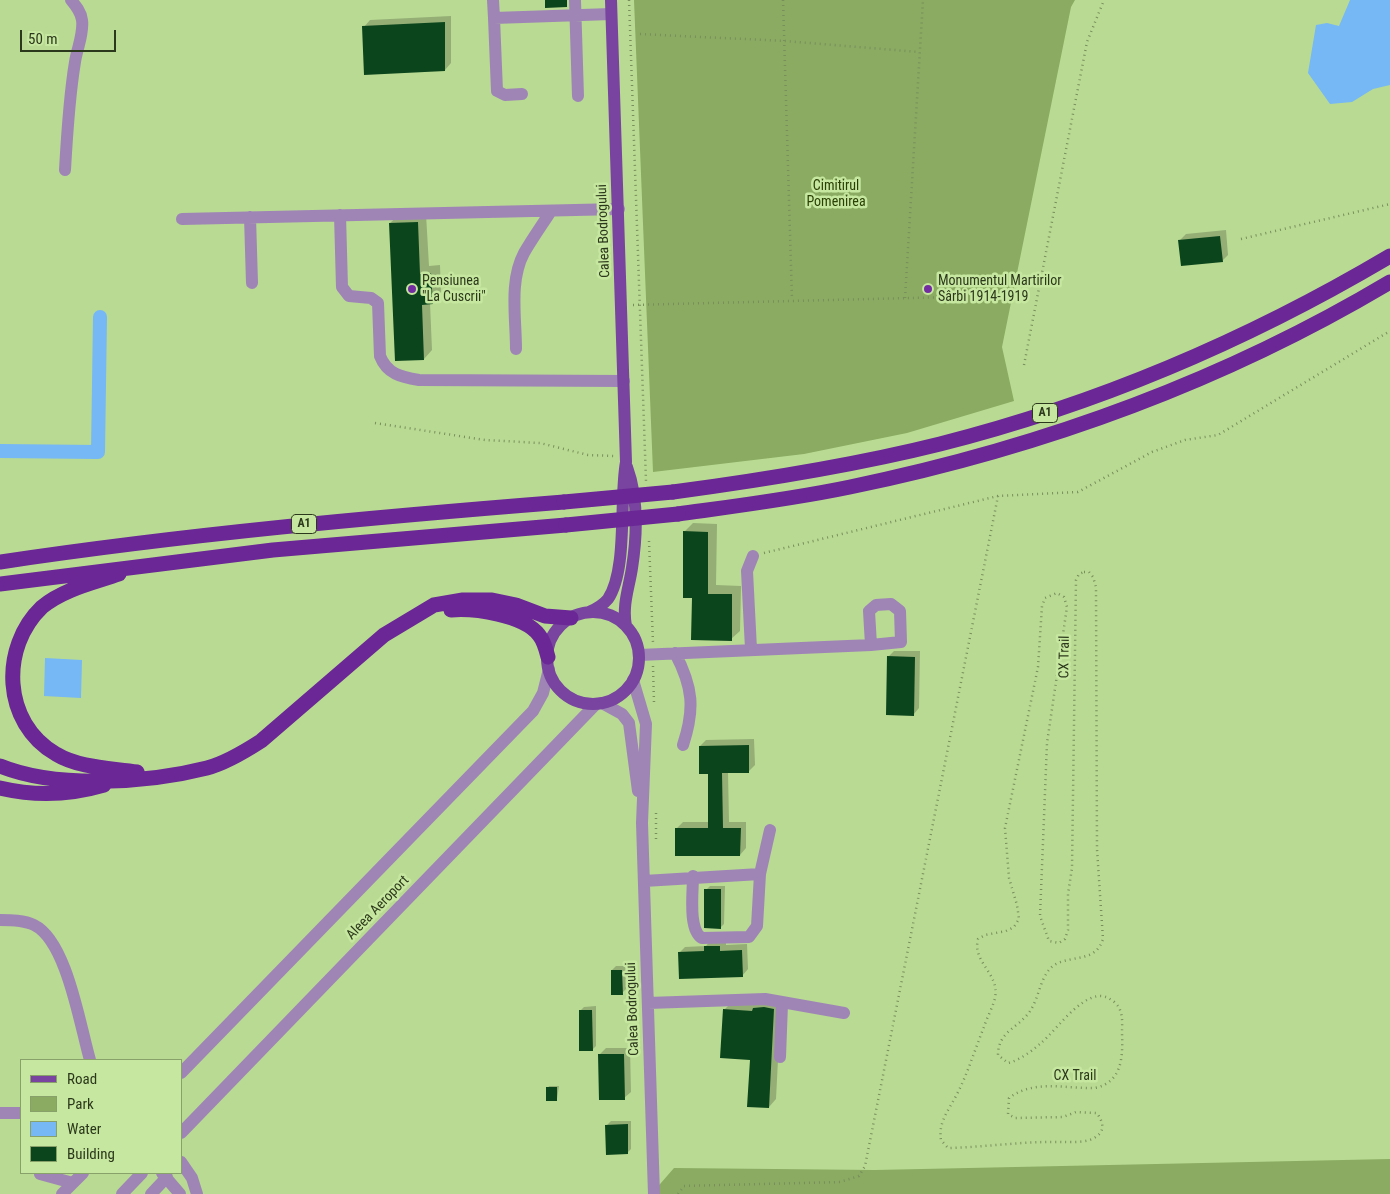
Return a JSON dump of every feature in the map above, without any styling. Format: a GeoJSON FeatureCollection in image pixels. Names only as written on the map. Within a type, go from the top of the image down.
{"type":"FeatureCollection","features":[{"type":"Feature","properties":{"kind":"highway","name":"A1"},"geometry":{"type":"LineString","coordinates":[[0,562],[206,534],[673,492],[790,476],[856,463],[942,444],[1041,414],[1120,387],[1230,340],[1306,303],[1390,256]]}},
{"type":"Feature","properties":{"kind":"highway","name":"A1"},"geometry":{"type":"LineString","coordinates":[[0,584],[152,564],[350,543],[678,514],[793,498],[896,477],[984,455],[1135,405],[1231,365],[1290,336],[1390,282]]}},
{"type":"Feature","properties":{"kind":"highway"},"geometry":{"type":"LineString","coordinates":[[152,564],[58,596],[42,607],[30,619],[15,645],[9,681],[15,707],[21,719],[38,741],[57,755],[88,764],[161,776]]}},
{"type":"Feature","properties":{"kind":"highway"},"geometry":{"type":"LineString","coordinates":[[0,766],[24,774],[55,779],[126,779],[161,776],[207,768],[241,754],[284,722],[384,635],[434,605],[470,600],[503,601],[544,616],[571,618]]}},
{"type":"Feature","properties":{"kind":"highway"},"geometry":{"type":"LineString","coordinates":[[408,620],[452,610],[491,613],[518,622],[536,631],[543,641],[549,663]]}},
{"type":"Feature","properties":{"kind":"highway"},"geometry":{"type":"LineString","coordinates":[[0,788],[30,792],[80,792],[126,779]]}},
{"type":"Feature","properties":{"kind":"main road","name":"Calea Bodrogului"},"geometry":{"type":"LineString","coordinates":[[599,703],[581,702],[567,695],[556,684],[549,663],[553,637],[562,625],[571,618],[589,612],[604,603],[615,580],[621,540],[626,459],[611,0]]}},
{"type":"Feature","properties":{"kind":"main road","name":"Calea Bodrogului"},"geometry":{"type":"LineString","coordinates":[[626,459],[632,483],[635,537],[632,569],[624,609],[626,626],[636,641],[639,655]]}},
{"type":"Feature","properties":{"kind":"main road"},"geometry":{"type":"LineString","coordinates":[[589,612],[611,616],[626,626]]}},
{"type":"Feature","properties":{"kind":"main road"},"geometry":{"type":"LineString","coordinates":[[599,703],[620,696],[633,680],[638,667],[639,655]]}},
{"type":"Feature","properties":{"kind":"street"},"geometry":{"type":"LineString","coordinates":[[65,170],[71,95],[82,30],[82,18],[79,10],[71,0]]}},
{"type":"Feature","properties":{"kind":"street"},"geometry":{"type":"LineString","coordinates":[[493,0],[497,91],[505,95],[522,94]]}},
{"type":"Feature","properties":{"kind":"street"},"geometry":{"type":"LineString","coordinates":[[575,0],[578,96]]}},
{"type":"Feature","properties":{"kind":"street"},"geometry":{"type":"LineString","coordinates":[[494,18],[611,14]]}},
{"type":"Feature","properties":{"kind":"street"},"geometry":{"type":"LineString","coordinates":[[182,219],[618,209]]}},
{"type":"Feature","properties":{"kind":"street"},"geometry":{"type":"LineString","coordinates":[[516,349],[515,283],[518,269],[523,254],[551,211]]}},
{"type":"Feature","properties":{"kind":"street"},"geometry":{"type":"LineString","coordinates":[[340,215],[342,287],[349,296],[371,298],[378,303],[380,356],[383,363],[394,374],[419,380],[624,381]]}},
{"type":"Feature","properties":{"kind":"street"},"geometry":{"type":"LineString","coordinates":[[250,217],[252,283]]}},
{"type":"Feature","properties":{"kind":"street"},"geometry":{"type":"LineString","coordinates":[[751,649],[747,571],[753,556]]}},
{"type":"Feature","properties":{"kind":"street"},"geometry":{"type":"LineString","coordinates":[[639,655],[871,645]]}},
{"type":"Feature","properties":{"kind":"street"},"geometry":{"type":"LineString","coordinates":[[675,653],[689,683],[690,724],[684,745]]}},
{"type":"Feature","properties":{"kind":"street","name":"Aleea Aeroport"},"geometry":{"type":"LineString","coordinates":[[182,1072],[532,711],[546,687],[549,663]]}},
{"type":"Feature","properties":{"kind":"street","name":"Calea Bodrogului"},"geometry":{"type":"LineString","coordinates":[[633,680],[646,724],[642,823],[654,1194]]}},
{"type":"Feature","properties":{"kind":"street","name":"Aleea Aeroport"},"geometry":{"type":"LineString","coordinates":[[182,1132],[599,703]]}},
{"type":"Feature","properties":{"kind":"street","name":"Calea Bodrogului"},"geometry":{"type":"LineString","coordinates":[[599,703],[622,714],[629,723],[642,823]]}},
{"type":"Feature","properties":{"kind":"street"},"geometry":{"type":"LineString","coordinates":[[693,876],[693,927],[697,935],[702,938],[749,937],[757,926],[760,874],[770,830]]}},
{"type":"Feature","properties":{"kind":"street"},"geometry":{"type":"LineString","coordinates":[[644,881],[686,879],[693,876],[760,874]]}},
{"type":"Feature","properties":{"kind":"street"},"geometry":{"type":"LineString","coordinates":[[0,920],[34,925],[55,944],[65,969],[90,1059]]}},
{"type":"Feature","properties":{"kind":"street"},"geometry":{"type":"LineString","coordinates":[[648,1002],[765,999],[778,1000],[782,1004],[844,1013]]}},
{"type":"Feature","properties":{"kind":"street"},"geometry":{"type":"LineString","coordinates":[[780,1057],[782,1004]]}},
{"type":"Feature","properties":{"kind":"street"},"geometry":{"type":"LineString","coordinates":[[0,1112],[20,1113]]}},
{"type":"Feature","properties":{"kind":"street"},"geometry":{"type":"LineString","coordinates":[[182,1163],[192,1178],[197,1194]]}},
{"type":"Feature","properties":{"kind":"street"},"geometry":{"type":"LineString","coordinates":[[40,1174],[73,1183]]}},
{"type":"Feature","properties":{"kind":"street"},"geometry":{"type":"LineString","coordinates":[[62,1194],[82,1174]]}},
{"type":"Feature","properties":{"kind":"street"},"geometry":{"type":"LineString","coordinates":[[122,1194],[141,1174]]}},
{"type":"Feature","properties":{"kind":"street"},"geometry":{"type":"LineString","coordinates":[[151,1194],[165,1175],[180,1194]]}},
{"type":"Feature","properties":{"kind":"path"},"geometry":{"type":"LineString","coordinates":[[629,0],[646,490]]}},
{"type":"Feature","properties":{"kind":"path"},"geometry":{"type":"LineString","coordinates":[[783,0],[792,300]]}},
{"type":"Feature","properties":{"kind":"path"},"geometry":{"type":"LineString","coordinates":[[904,298],[923,0]]}},
{"type":"Feature","properties":{"kind":"path"},"geometry":{"type":"LineString","coordinates":[[1024,365],[1087,42],[1104,0]]}},
{"type":"Feature","properties":{"kind":"path"},"geometry":{"type":"LineString","coordinates":[[640,34],[785,41],[919,52]]}},
{"type":"Feature","properties":{"kind":"path"},"geometry":{"type":"LineString","coordinates":[[1242,239],[1390,204]]}},
{"type":"Feature","properties":{"kind":"path"},"geometry":{"type":"LineString","coordinates":[[622,306],[950,297]]}},
{"type":"Feature","properties":{"kind":"path"},"geometry":{"type":"LineString","coordinates":[[753,556],[998,496],[1078,492],[1152,452],[1185,440],[1218,435],[1390,332]]}},
{"type":"Feature","properties":{"kind":"path"},"geometry":{"type":"LineString","coordinates":[[375,423],[485,440],[540,444],[588,455],[626,459]]}},
{"type":"Feature","properties":{"kind":"path"},"geometry":{"type":"LineString","coordinates":[[678,1194],[684,1186],[840,1182],[859,1176],[865,1166],[998,496]]}},
{"type":"Feature","properties":{"kind":"path"},"geometry":{"type":"LineString","coordinates":[[649,538],[652,643]]}},
{"type":"Feature","properties":{"kind":"path","name":"CX Trail"},"geometry":{"type":"LineString","coordinates":[[1089,572],[1093,577],[1096,587],[1097,849],[1103,939],[1100,948],[1089,956],[1064,961],[1054,965],[1048,971],[1030,1011],[1002,1038],[998,1046],[998,1055],[1008,1063],[1016,1061],[1041,1044],[1083,1001],[1095,996],[1105,996],[1114,1002],[1120,1010],[1122,1041],[1120,1070],[1114,1079],[1104,1086],[1095,1088],[1030,1088],[1018,1091],[1010,1098],[1008,1114],[1015,1118],[1063,1117],[1076,1112],[1096,1113],[1102,1122],[1103,1128],[1098,1136],[1092,1139],[1073,1142],[1025,1141],[948,1148],[941,1140],[942,1123],[973,1057],[995,999],[996,985],[992,974],[978,958],[976,948],[978,939],[985,934],[1006,931],[1014,927],[1019,919],[1010,878],[1005,828],[1038,667],[1042,606],[1045,598],[1056,593],[1064,597],[1067,607],[1047,743],[1040,916],[1049,941],[1059,943],[1065,939],[1068,930],[1068,894],[1072,868],[1076,580],[1079,574],[1089,572]]}},
{"type":"Feature","properties":{"kind":"path"},"geometry":{"type":"LineString","coordinates":[[653,663],[654,682]]}},
{"type":"Feature","properties":{"kind":"green space","name":"Cimitirul Pomenirea"},"geometry":{"type":"Polygon","coordinates":[[[634,0],[1075,0],[1071,7],[1002,347],[1014,401],[907,433],[804,454],[653,472],[634,0]]]}},
{"type":"Feature","properties":{"kind":"green space"},"geometry":{"type":"Polygon","coordinates":[[[1390,1159],[1390,1194],[654,1194],[654,1191],[674,1168],[875,1170],[1390,1159]]]}},
{"type":"Feature","properties":{"kind":"water"},"geometry":{"type":"Polygon","coordinates":[[[1350,0],[1390,0],[1390,85],[1373,89],[1352,102],[1330,104],[1308,73],[1316,25],[1327,23],[1339,26],[1350,0]]]}},
{"type":"Feature","properties":{"kind":"water"},"geometry":{"type":"Polygon","coordinates":[[[45,658],[82,660],[81,698],[44,696],[45,658]]]}},
{"type":"Feature","properties":{"kind":"building"},"geometry":{"type":"Polygon","coordinates":[[[545,0],[567,0],[567,7],[545,8],[545,0]]]}},
{"type":"Feature","properties":{"kind":"building"},"geometry":{"type":"Polygon","coordinates":[[[445,22],[445,71],[364,75],[362,26],[445,22]]]}},
{"type":"Feature","properties":{"kind":"building","name":"Pensiunea \"La Cuscrii\""},"geometry":{"type":"Polygon","coordinates":[[[418,222],[420,274],[431,273],[433,304],[422,305],[424,360],[395,361],[389,223],[418,222]]]}},
{"type":"Feature","properties":{"kind":"building"},"geometry":{"type":"Polygon","coordinates":[[[1220,236],[1223,262],[1181,266],[1178,240],[1220,236]]]}},
{"type":"Feature","properties":{"kind":"building"},"geometry":{"type":"Polygon","coordinates":[[[683,531],[708,532],[708,594],[732,594],[732,641],[691,640],[692,598],[683,598],[683,531]]]}},
{"type":"Feature","properties":{"kind":"building"},"geometry":{"type":"Polygon","coordinates":[[[887,656],[915,657],[914,716],[886,715],[887,656]]]}},
{"type":"Feature","properties":{"kind":"building"},"geometry":{"type":"Polygon","coordinates":[[[749,745],[749,773],[722,773],[723,828],[741,828],[740,856],[675,856],[675,828],[708,828],[708,774],[699,774],[699,746],[749,745]]]}},
{"type":"Feature","properties":{"kind":"building"},"geometry":{"type":"Polygon","coordinates":[[[704,889],[721,889],[721,929],[704,928],[704,889]]]}},
{"type":"Feature","properties":{"kind":"building"},"geometry":{"type":"Polygon","coordinates":[[[704,946],[720,946],[720,951],[742,950],[743,977],[679,979],[678,952],[704,951],[704,946]]]}},
{"type":"Feature","properties":{"kind":"building"},"geometry":{"type":"Polygon","coordinates":[[[611,970],[622,970],[623,995],[611,995],[611,970]]]}},
{"type":"Feature","properties":{"kind":"building"},"geometry":{"type":"Polygon","coordinates":[[[764,1007],[774,1009],[769,1108],[747,1107],[750,1060],[720,1058],[723,1009],[752,1011],[753,1008],[764,1007]]]}},
{"type":"Feature","properties":{"kind":"building"},"geometry":{"type":"Polygon","coordinates":[[[579,1010],[592,1010],[593,1051],[579,1051],[579,1010]]]}},
{"type":"Feature","properties":{"kind":"building"},"geometry":{"type":"Polygon","coordinates":[[[598,1054],[624,1054],[625,1100],[599,1100],[598,1054]]]}},
{"type":"Feature","properties":{"kind":"building"},"geometry":{"type":"Polygon","coordinates":[[[546,1087],[557,1087],[557,1101],[546,1101],[546,1087]]]}},
{"type":"Feature","properties":{"kind":"building"},"geometry":{"type":"Polygon","coordinates":[[[628,1124],[628,1154],[606,1155],[605,1125],[628,1124]]]}},
{"type":"Feature","properties":{"kind":"waterway"},"geometry":{"type":"LineString","coordinates":[[0,451],[98,452],[100,317]]}},
{"type":"Feature","properties":{"kind":"place","name":"Pensiunea \"La Cuscrii\""},"geometry":{"type":"Point","coordinates":[412,289]}},
{"type":"Feature","properties":{"kind":"place","name":"Monumentul Martirilor Sârbi 1914-1919"},"geometry":{"type":"Point","coordinates":[928,289]}}]}
